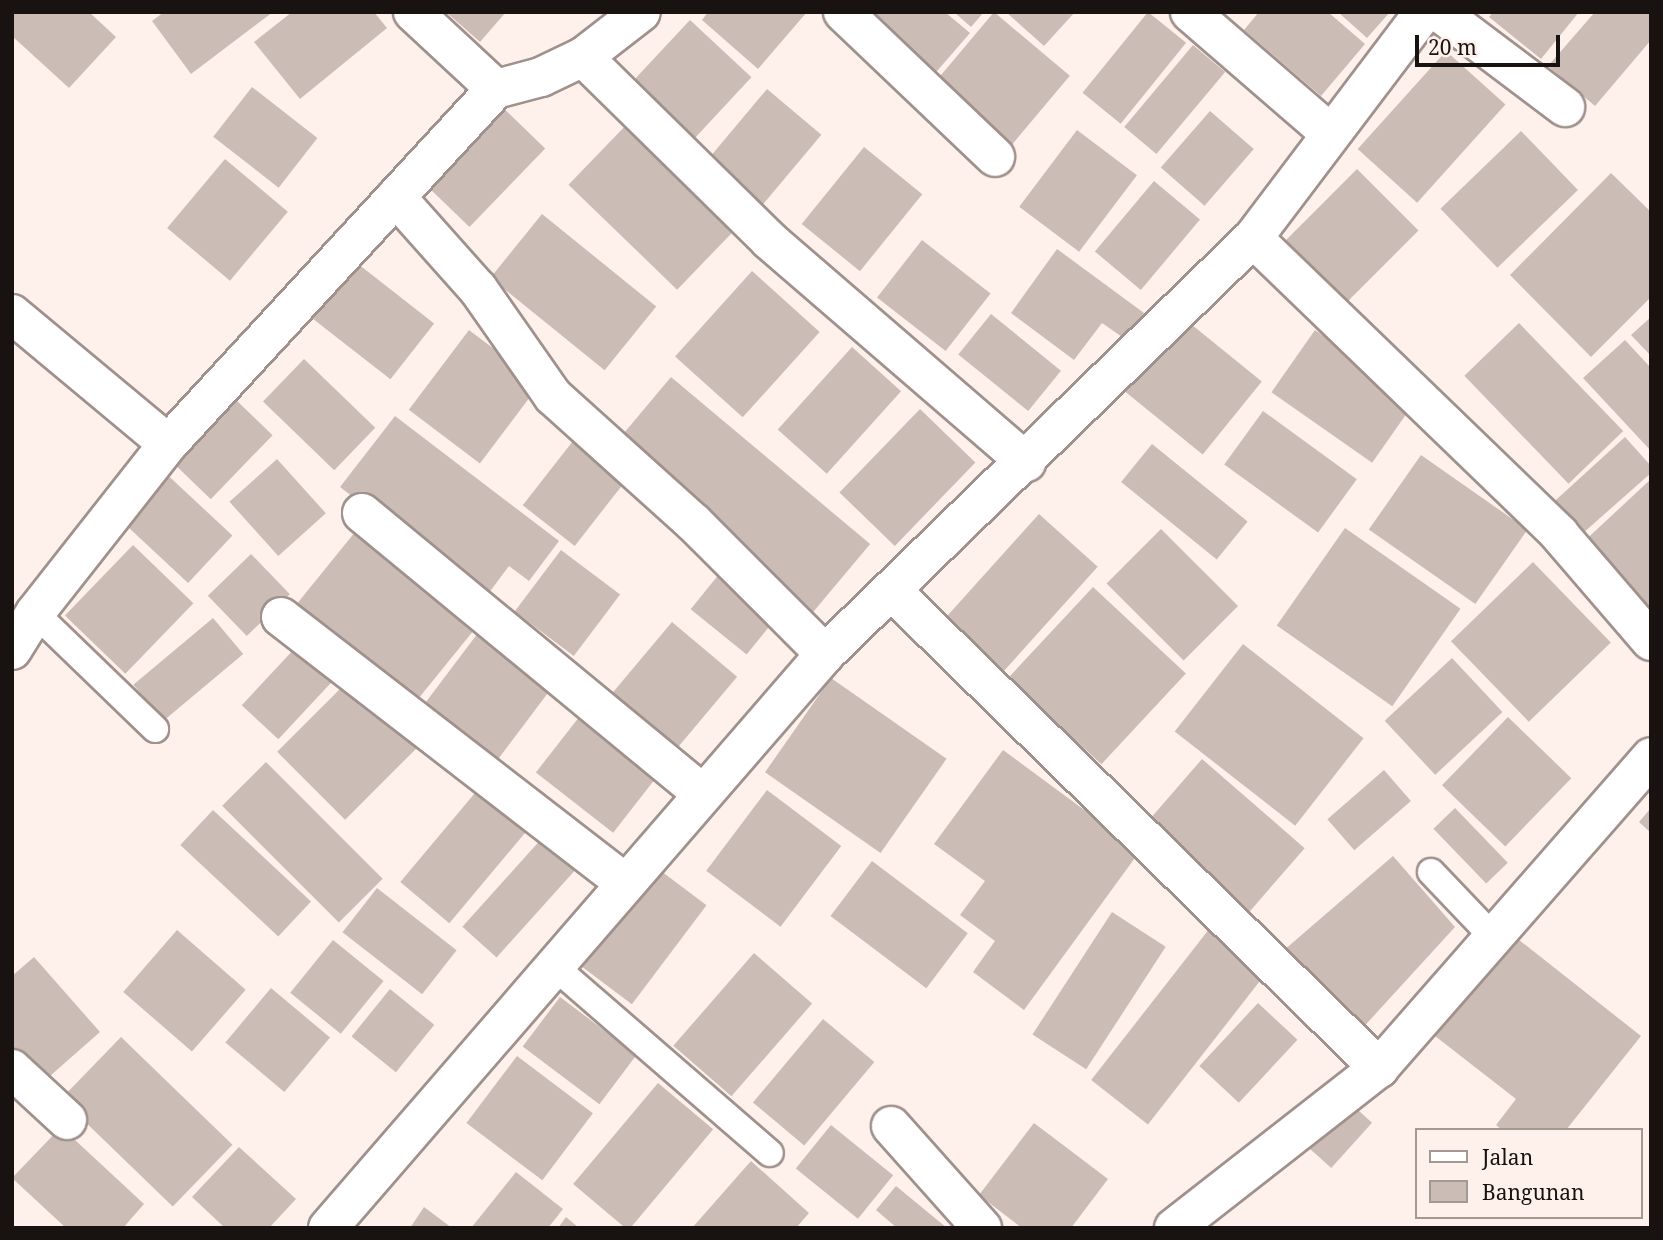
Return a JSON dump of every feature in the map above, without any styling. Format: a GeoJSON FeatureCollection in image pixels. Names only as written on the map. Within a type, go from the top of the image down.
{"type":"FeatureCollection","features":[{"type":"Feature","properties":{"kind":"street"},"geometry":{"type":"LineString","coordinates":[[413,12],[496,89]]}},
{"type":"Feature","properties":{"kind":"street"},"geometry":{"type":"LineString","coordinates":[[12,650],[35,613],[168,444],[496,89],[541,77],[583,57],[641,12]]}},
{"type":"Feature","properties":{"kind":"street"},"geometry":{"type":"LineString","coordinates":[[843,12],[995,158]]}},
{"type":"Feature","properties":{"kind":"street"},"geometry":{"type":"LineString","coordinates":[[1190,12],[1331,134]]}},
{"type":"Feature","properties":{"kind":"street"},"geometry":{"type":"LineString","coordinates":[[328,1228],[825,654],[1253,239],[1424,12]]}},
{"type":"Feature","properties":{"kind":"street"},"geometry":{"type":"LineString","coordinates":[[1439,12],[1565,107]]}},
{"type":"Feature","properties":{"kind":"street"},"geometry":{"type":"LineString","coordinates":[[583,57],[769,240],[1026,461]]}},
{"type":"Feature","properties":{"kind":"street"},"geometry":{"type":"LineString","coordinates":[[396,197],[478,289],[553,396],[693,522],[825,654]]}},
{"type":"Feature","properties":{"kind":"street"},"geometry":{"type":"LineString","coordinates":[[1253,239],[1559,534],[1651,641]]}},
{"type":"Feature","properties":{"kind":"street"},"geometry":{"type":"LineString","coordinates":[[12,314],[168,444]]}},
{"type":"Feature","properties":{"kind":"street"},"geometry":{"type":"LineString","coordinates":[[362,513],[703,794]]}},
{"type":"Feature","properties":{"kind":"street"},"geometry":{"type":"LineString","coordinates":[[892,591],[1379,1068]]}},
{"type":"Feature","properties":{"kind":"street"},"geometry":{"type":"LineString","coordinates":[[281,617],[625,883]]}},
{"type":"Feature","properties":{"kind":"street"},"geometry":{"type":"LineString","coordinates":[[1174,1228],[1379,1068],[1651,757]]}},
{"type":"Feature","properties":{"kind":"street"},"geometry":{"type":"LineString","coordinates":[[12,1069],[67,1120]]}},
{"type":"Feature","properties":{"kind":"street"},"geometry":{"type":"LineString","coordinates":[[891,1126],[982,1228]]}},
{"type":"Feature","properties":{"kind":"lane"},"geometry":{"type":"LineString","coordinates":[[35,613],[155,729]]}},
{"type":"Feature","properties":{"kind":"lane"},"geometry":{"type":"LineString","coordinates":[[1431,872],[1494,938]]}},
{"type":"Feature","properties":{"kind":"lane"},"geometry":{"type":"LineString","coordinates":[[555,967],[770,1153]]}},
{"type":"Feature","properties":{"kind":"building"},"geometry":{"type":"Polygon","coordinates":[[[12,12],[89,12],[116,37],[69,88],[12,36],[12,12]]]}},
{"type":"Feature","properties":{"kind":"building"},"geometry":{"type":"Polygon","coordinates":[[[164,12],[273,12],[191,74],[152,21],[164,12]]]}},
{"type":"Feature","properties":{"kind":"building"},"geometry":{"type":"Polygon","coordinates":[[[292,12],[374,12],[387,28],[300,99],[254,42],[292,12]]]}},
{"type":"Feature","properties":{"kind":"building"},"geometry":{"type":"Polygon","coordinates":[[[446,12],[506,12],[480,42],[446,12]]]}},
{"type":"Feature","properties":{"kind":"building"},"geometry":{"type":"Polygon","coordinates":[[[708,12],[807,12],[758,69],[702,20],[708,12]]]}},
{"type":"Feature","properties":{"kind":"building"},"geometry":{"type":"Polygon","coordinates":[[[856,12],[945,12],[970,33],[931,78],[856,12]]]}},
{"type":"Feature","properties":{"kind":"building"},"geometry":{"type":"Polygon","coordinates":[[[954,12],[984,12],[971,27],[954,12]]]}},
{"type":"Feature","properties":{"kind":"building"},"geometry":{"type":"Polygon","coordinates":[[[994,12],[1070,76],[1008,149],[932,86],[994,12]]]}},
{"type":"Feature","properties":{"kind":"building"},"geometry":{"type":"Polygon","coordinates":[[[1006,12],[1075,12],[1044,46],[1006,12]]]}},
{"type":"Feature","properties":{"kind":"building"},"geometry":{"type":"Polygon","coordinates":[[[1148,12],[1186,43],[1121,124],[1083,93],[1148,12]]]}},
{"type":"Feature","properties":{"kind":"building"},"geometry":{"type":"Polygon","coordinates":[[[1259,12],[1328,12],[1365,44],[1321,96],[1244,30],[1259,12]]]}},
{"type":"Feature","properties":{"kind":"building"},"geometry":{"type":"Polygon","coordinates":[[[1338,12],[1390,12],[1367,38],[1338,12]]]}},
{"type":"Feature","properties":{"kind":"building"},"geometry":{"type":"Polygon","coordinates":[[[1493,12],[1579,12],[1541,59],[1489,17],[1493,12]]]}},
{"type":"Feature","properties":{"kind":"building"},"geometry":{"type":"Polygon","coordinates":[[[1595,12],[1651,12],[1651,40],[1595,106],[1548,66],[1595,12]]]}},
{"type":"Feature","properties":{"kind":"building"},"geometry":{"type":"Polygon","coordinates":[[[690,20],[751,77],[691,142],[630,84],[690,20]]]}},
{"type":"Feature","properties":{"kind":"building"},"geometry":{"type":"Polygon","coordinates":[[[1193,45],[1225,72],[1156,154],[1124,127],[1193,45]]]}},
{"type":"Feature","properties":{"kind":"building"},"geometry":{"type":"Polygon","coordinates":[[[1446,51],[1505,105],[1417,203],[1358,149],[1446,51]]]}},
{"type":"Feature","properties":{"kind":"building"},"geometry":{"type":"Polygon","coordinates":[[[252,87],[317,138],[279,188],[213,137],[252,87]]]}},
{"type":"Feature","properties":{"kind":"building"},"geometry":{"type":"Polygon","coordinates":[[[767,89],[821,135],[762,206],[707,160],[767,89]]]}},
{"type":"Feature","properties":{"kind":"building"},"geometry":{"type":"Polygon","coordinates":[[[497,102],[545,149],[469,227],[421,180],[497,102]]]}},
{"type":"Feature","properties":{"kind":"building"},"geometry":{"type":"Polygon","coordinates":[[[1210,111],[1254,149],[1205,206],[1161,168],[1210,111]]]}},
{"type":"Feature","properties":{"kind":"building"},"geometry":{"type":"Polygon","coordinates":[[[631,120],[740,225],[677,290],[568,185],[631,120]]]}},
{"type":"Feature","properties":{"kind":"building"},"geometry":{"type":"Polygon","coordinates":[[[1077,130],[1137,175],[1079,252],[1019,207],[1077,130]]]}},
{"type":"Feature","properties":{"kind":"building"},"geometry":{"type":"Polygon","coordinates":[[[1521,131],[1578,190],[1497,268],[1440,209],[1521,131]]]}},
{"type":"Feature","properties":{"kind":"building"},"geometry":{"type":"Polygon","coordinates":[[[864,147],[922,194],[860,271],[802,224],[864,147]]]}},
{"type":"Feature","properties":{"kind":"building"},"geometry":{"type":"Polygon","coordinates":[[[225,159],[288,212],[230,281],[167,228],[225,159]]]}},
{"type":"Feature","properties":{"kind":"building"},"geometry":{"type":"Polygon","coordinates":[[[1357,169],[1419,231],[1347,302],[1286,240],[1357,169]]]}},
{"type":"Feature","properties":{"kind":"building"},"geometry":{"type":"Polygon","coordinates":[[[1611,173],[1651,212],[1651,297],[1591,357],[1510,275],[1611,173]]]}},
{"type":"Feature","properties":{"kind":"building"},"geometry":{"type":"Polygon","coordinates":[[[1154,181],[1200,220],[1141,290],[1095,251],[1154,181]]]}},
{"type":"Feature","properties":{"kind":"building"},"geometry":{"type":"Polygon","coordinates":[[[542,214],[656,307],[605,370],[490,278],[542,214]]]}},
{"type":"Feature","properties":{"kind":"building"},"geometry":{"type":"Polygon","coordinates":[[[922,240],[991,294],[946,351],[877,298],[922,240]]]}},
{"type":"Feature","properties":{"kind":"building"},"geometry":{"type":"Polygon","coordinates":[[[1057,249],[1144,313],[1125,339],[1102,323],[1074,360],[1011,313],[1057,249]]]}},
{"type":"Feature","properties":{"kind":"building"},"geometry":{"type":"Polygon","coordinates":[[[353,260],[434,323],[390,379],[309,316],[353,260]]]}},
{"type":"Feature","properties":{"kind":"building"},"geometry":{"type":"Polygon","coordinates":[[[752,271],[820,332],[743,417],[675,356],[752,271]]]}},
{"type":"Feature","properties":{"kind":"building"},"geometry":{"type":"Polygon","coordinates":[[[991,314],[1061,371],[1028,411],[958,354],[991,314]]]}},
{"type":"Feature","properties":{"kind":"building"},"geometry":{"type":"Polygon","coordinates":[[[1181,316],[1262,381],[1203,455],[1122,389],[1181,316]]]}},
{"type":"Feature","properties":{"kind":"building"},"geometry":{"type":"Polygon","coordinates":[[[1651,317],[1651,356],[1631,335],[1651,317]]]}},
{"type":"Feature","properties":{"kind":"building"},"geometry":{"type":"Polygon","coordinates":[[[1519,323],[1623,431],[1569,484],[1464,376],[1519,323]]]}},
{"type":"Feature","properties":{"kind":"building"},"geometry":{"type":"Polygon","coordinates":[[[469,330],[540,384],[480,463],[409,410],[469,330]]]}},
{"type":"Feature","properties":{"kind":"building"},"geometry":{"type":"Polygon","coordinates":[[[1315,330],[1416,401],[1372,463],[1271,392],[1315,330]]]}},
{"type":"Feature","properties":{"kind":"building"},"geometry":{"type":"Polygon","coordinates":[[[1625,340],[1651,368],[1651,451],[1583,378],[1625,340]]]}},
{"type":"Feature","properties":{"kind":"building"},"geometry":{"type":"Polygon","coordinates":[[[852,347],[901,391],[827,474],[778,429],[852,347]]]}},
{"type":"Feature","properties":{"kind":"building"},"geometry":{"type":"Polygon","coordinates":[[[304,359],[375,428],[334,470],[263,401],[304,359]]]}},
{"type":"Feature","properties":{"kind":"building"},"geometry":{"type":"Polygon","coordinates":[[[671,377],[870,544],[811,615],[612,447],[671,377]]]}},
{"type":"Feature","properties":{"kind":"building"},"geometry":{"type":"Polygon","coordinates":[[[233,397],[273,435],[211,499],[171,461],[233,397]]]}},
{"type":"Feature","properties":{"kind":"building"},"geometry":{"type":"Polygon","coordinates":[[[920,409],[975,462],[895,546],[839,492],[920,409]]]}},
{"type":"Feature","properties":{"kind":"building"},"geometry":{"type":"Polygon","coordinates":[[[1263,411],[1357,479],[1318,533],[1224,464],[1263,411]]]}},
{"type":"Feature","properties":{"kind":"building"},"geometry":{"type":"Polygon","coordinates":[[[395,416],[559,541],[529,581],[509,566],[485,598],[340,487],[395,416]]]}},
{"type":"Feature","properties":{"kind":"building"},"geometry":{"type":"Polygon","coordinates":[[[580,432],[632,473],[575,546],[523,505],[580,432]]]}},
{"type":"Feature","properties":{"kind":"building"},"geometry":{"type":"Polygon","coordinates":[[[1625,437],[1651,466],[1651,473],[1574,541],[1546,509],[1625,437]]]}},
{"type":"Feature","properties":{"kind":"building"},"geometry":{"type":"Polygon","coordinates":[[[1152,444],[1248,521],[1217,559],[1121,482],[1152,444]]]}},
{"type":"Feature","properties":{"kind":"building"},"geometry":{"type":"Polygon","coordinates":[[[1421,455],[1527,530],[1475,604],[1369,530],[1421,455]]]}},
{"type":"Feature","properties":{"kind":"building"},"geometry":{"type":"Polygon","coordinates":[[[277,459],[326,513],[278,556],[229,502],[277,459]]]}},
{"type":"Feature","properties":{"kind":"building"},"geometry":{"type":"Polygon","coordinates":[[[160,468],[232,536],[188,583],[116,516],[160,468]]]}},
{"type":"Feature","properties":{"kind":"building"},"geometry":{"type":"Polygon","coordinates":[[[1651,479],[1651,624],[1579,546],[1651,479]]]}},
{"type":"Feature","properties":{"kind":"building"},"geometry":{"type":"Polygon","coordinates":[[[1039,514],[1098,567],[999,676],[941,623],[1039,514]]]}},
{"type":"Feature","properties":{"kind":"building"},"geometry":{"type":"Polygon","coordinates":[[[364,521],[484,618],[407,713],[287,616],[364,521]]]}},
{"type":"Feature","properties":{"kind":"building"},"geometry":{"type":"Polygon","coordinates":[[[1345,528],[1461,609],[1392,706],[1277,625],[1345,528]]]}},
{"type":"Feature","properties":{"kind":"building"},"geometry":{"type":"Polygon","coordinates":[[[1161,529],[1238,606],[1184,661],[1107,583],[1161,529]]]}},
{"type":"Feature","properties":{"kind":"building"},"geometry":{"type":"Polygon","coordinates":[[[133,545],[193,603],[125,674],[65,615],[133,545]]]}},
{"type":"Feature","properties":{"kind":"building"},"geometry":{"type":"Polygon","coordinates":[[[561,550],[620,595],[574,656],[515,611],[561,550]]]}},
{"type":"Feature","properties":{"kind":"building"},"geometry":{"type":"Polygon","coordinates":[[[251,554],[290,594],[247,636],[208,596],[251,554]]]}},
{"type":"Feature","properties":{"kind":"building"},"geometry":{"type":"Polygon","coordinates":[[[1533,562],[1611,643],[1529,722],[1451,641],[1533,562]]]}},
{"type":"Feature","properties":{"kind":"building"},"geometry":{"type":"Polygon","coordinates":[[[724,568],[780,613],[747,654],[691,609],[724,568]]]}},
{"type":"Feature","properties":{"kind":"building"},"geometry":{"type":"Polygon","coordinates":[[[1093,587],[1186,674],[1101,764],[1008,678],[1093,587]]]}},
{"type":"Feature","properties":{"kind":"building"},"geometry":{"type":"Polygon","coordinates":[[[213,618],[243,654],[164,721],[133,685],[213,618]]]}},
{"type":"Feature","properties":{"kind":"building"},"geometry":{"type":"Polygon","coordinates":[[[487,621],[560,676],[492,767],[418,712],[487,621]]]}},
{"type":"Feature","properties":{"kind":"building"},"geometry":{"type":"Polygon","coordinates":[[[672,622],[737,677],[676,749],[611,695],[672,622]]]}},
{"type":"Feature","properties":{"kind":"building"},"geometry":{"type":"Polygon","coordinates":[[[1243,644],[1364,738],[1295,826],[1175,731],[1243,644]]]}},
{"type":"Feature","properties":{"kind":"building"},"geometry":{"type":"Polygon","coordinates":[[[297,646],[334,680],[278,739],[242,705],[297,646]]]}},
{"type":"Feature","properties":{"kind":"building"},"geometry":{"type":"Polygon","coordinates":[[[1452,658],[1502,712],[1435,775],[1385,721],[1452,658]]]}},
{"type":"Feature","properties":{"kind":"building"},"geometry":{"type":"Polygon","coordinates":[[[831,678],[947,759],[881,853],[765,772],[831,678]]]}},
{"type":"Feature","properties":{"kind":"building"},"geometry":{"type":"Polygon","coordinates":[[[350,679],[418,747],[345,820],[277,752],[350,679]]]}},
{"type":"Feature","properties":{"kind":"building"},"geometry":{"type":"Polygon","coordinates":[[[587,707],[664,767],[613,833],[536,772],[587,707]]]}},
{"type":"Feature","properties":{"kind":"building"},"geometry":{"type":"Polygon","coordinates":[[[1508,717],[1571,778],[1505,846],[1442,785],[1508,717]]]}},
{"type":"Feature","properties":{"kind":"building"},"geometry":{"type":"Polygon","coordinates":[[[1003,750],[1140,851],[1024,1010],[973,972],[995,941],[960,915],[985,881],[934,844],[1003,750]]]}},
{"type":"Feature","properties":{"kind":"building"},"geometry":{"type":"Polygon","coordinates":[[[1202,759],[1305,848],[1248,913],[1146,824],[1202,759]]]}},
{"type":"Feature","properties":{"kind":"building"},"geometry":{"type":"Polygon","coordinates":[[[266,762],[383,879],[339,923],[222,806],[266,762]]]}},
{"type":"Feature","properties":{"kind":"building"},"geometry":{"type":"Polygon","coordinates":[[[1384,770],[1411,801],[1354,850],[1327,819],[1384,770]]]}},
{"type":"Feature","properties":{"kind":"building"},"geometry":{"type":"Polygon","coordinates":[[[480,787],[529,828],[449,923],[400,882],[480,787]]]}},
{"type":"Feature","properties":{"kind":"building"},"geometry":{"type":"Polygon","coordinates":[[[767,790],[841,846],[780,927],[706,871],[767,790]]]}},
{"type":"Feature","properties":{"kind":"building"},"geometry":{"type":"Polygon","coordinates":[[[1455,808],[1508,863],[1486,884],[1433,829],[1455,808]]]}},
{"type":"Feature","properties":{"kind":"building"},"geometry":{"type":"Polygon","coordinates":[[[1651,808],[1651,833],[1639,822],[1651,808]]]}},
{"type":"Feature","properties":{"kind":"building"},"geometry":{"type":"Polygon","coordinates":[[[213,810],[311,901],[278,936],[180,845],[213,810]]]}},
{"type":"Feature","properties":{"kind":"building"},"geometry":{"type":"Polygon","coordinates":[[[544,836],[578,867],[497,957],[462,927],[544,836]]]}},
{"type":"Feature","properties":{"kind":"building"},"geometry":{"type":"Polygon","coordinates":[[[1393,856],[1455,927],[1358,1033],[1283,951],[1393,856]]]}},
{"type":"Feature","properties":{"kind":"building"},"geometry":{"type":"Polygon","coordinates":[[[872,861],[968,933],[926,988],[830,916],[872,861]]]}},
{"type":"Feature","properties":{"kind":"building"},"geometry":{"type":"Polygon","coordinates":[[[649,862],[707,905],[632,1004],[574,961],[649,862]]]}},
{"type":"Feature","properties":{"kind":"building"},"geometry":{"type":"Polygon","coordinates":[[[377,888],[457,950],[422,994],[343,932],[377,888]]]}},
{"type":"Feature","properties":{"kind":"building"},"geometry":{"type":"Polygon","coordinates":[[[1112,912],[1166,947],[1086,1069],[1032,1034],[1112,912]]]}},
{"type":"Feature","properties":{"kind":"building"},"geometry":{"type":"Polygon","coordinates":[[[1210,928],[1267,972],[1148,1124],[1091,1080],[1210,928]]]}},
{"type":"Feature","properties":{"kind":"building"},"geometry":{"type":"Polygon","coordinates":[[[177,930],[246,990],[192,1052],[123,992],[177,930]]]}},
{"type":"Feature","properties":{"kind":"building"},"geometry":{"type":"Polygon","coordinates":[[[1514,936],[1641,1036],[1568,1128],[1500,1128],[1496,1125],[1516,1099],[1435,1036],[1514,936]]]}},
{"type":"Feature","properties":{"kind":"building"},"geometry":{"type":"Polygon","coordinates":[[[333,940],[384,981],[341,1034],[290,993],[333,940]]]}},
{"type":"Feature","properties":{"kind":"building"},"geometry":{"type":"Polygon","coordinates":[[[754,953],[812,1004],[731,1096],[673,1046],[754,953]]]}},
{"type":"Feature","properties":{"kind":"building"},"geometry":{"type":"Polygon","coordinates":[[[34,957],[100,1032],[42,1083],[12,1049],[12,976],[34,957]]]}},
{"type":"Feature","properties":{"kind":"building"},"geometry":{"type":"Polygon","coordinates":[[[271,988],[330,1037],[284,1092],[225,1042],[271,988]]]}},
{"type":"Feature","properties":{"kind":"building"},"geometry":{"type":"Polygon","coordinates":[[[390,989],[434,1025],[396,1072],[352,1036],[390,989]]]}},
{"type":"Feature","properties":{"kind":"building"},"geometry":{"type":"Polygon","coordinates":[[[560,997],[637,1055],[599,1104],[523,1047],[560,997]]]}},
{"type":"Feature","properties":{"kind":"building"},"geometry":{"type":"Polygon","coordinates":[[[1258,1003],[1297,1040],[1239,1103],[1199,1066],[1258,1003]]]}},
{"type":"Feature","properties":{"kind":"building"},"geometry":{"type":"Polygon","coordinates":[[[823,1019],[874,1062],[804,1146],[753,1102],[823,1019]]]}},
{"type":"Feature","properties":{"kind":"building"},"geometry":{"type":"Polygon","coordinates":[[[121,1037],[232,1145],[173,1207],[61,1099],[121,1037]]]}},
{"type":"Feature","properties":{"kind":"building"},"geometry":{"type":"Polygon","coordinates":[[[517,1056],[593,1113],[542,1180],[466,1123],[517,1056]]]}},
{"type":"Feature","properties":{"kind":"building"},"geometry":{"type":"Polygon","coordinates":[[[658,1083],[713,1129],[630,1228],[625,1228],[573,1184],[658,1083]]]}},
{"type":"Feature","properties":{"kind":"building"},"geometry":{"type":"Polygon","coordinates":[[[1349,1102],[1372,1123],[1331,1168],[1308,1147],[1349,1102]]]}},
{"type":"Feature","properties":{"kind":"building"},"geometry":{"type":"Polygon","coordinates":[[[1034,1123],[1108,1179],[1071,1228],[1022,1228],[979,1195],[1034,1123]]]}},
{"type":"Feature","properties":{"kind":"building"},"geometry":{"type":"Polygon","coordinates":[[[831,1125],[893,1175],[858,1219],[796,1169],[831,1125]]]}},
{"type":"Feature","properties":{"kind":"building"},"geometry":{"type":"Polygon","coordinates":[[[61,1127],[144,1204],[123,1228],[66,1228],[12,1178],[61,1127]]]}},
{"type":"Feature","properties":{"kind":"building"},"geometry":{"type":"Polygon","coordinates":[[[239,1147],[296,1199],[269,1228],[225,1228],[192,1197],[239,1147]]]}},
{"type":"Feature","properties":{"kind":"building"},"geometry":{"type":"Polygon","coordinates":[[[751,1161],[809,1213],[796,1228],[692,1228],[751,1161]]]}},
{"type":"Feature","properties":{"kind":"building"},"geometry":{"type":"Polygon","coordinates":[[[516,1172],[563,1209],[548,1228],[471,1228],[516,1172]]]}},
{"type":"Feature","properties":{"kind":"building"},"geometry":{"type":"Polygon","coordinates":[[[896,1186],[947,1228],[897,1228],[876,1210],[896,1186]]]}},
{"type":"Feature","properties":{"kind":"building"},"geometry":{"type":"Polygon","coordinates":[[[424,1207],[452,1228],[410,1228],[424,1207]]]}},
{"type":"Feature","properties":{"kind":"building"},"geometry":{"type":"Polygon","coordinates":[[[566,1217],[579,1228],[558,1228],[566,1217]]]}}]}
